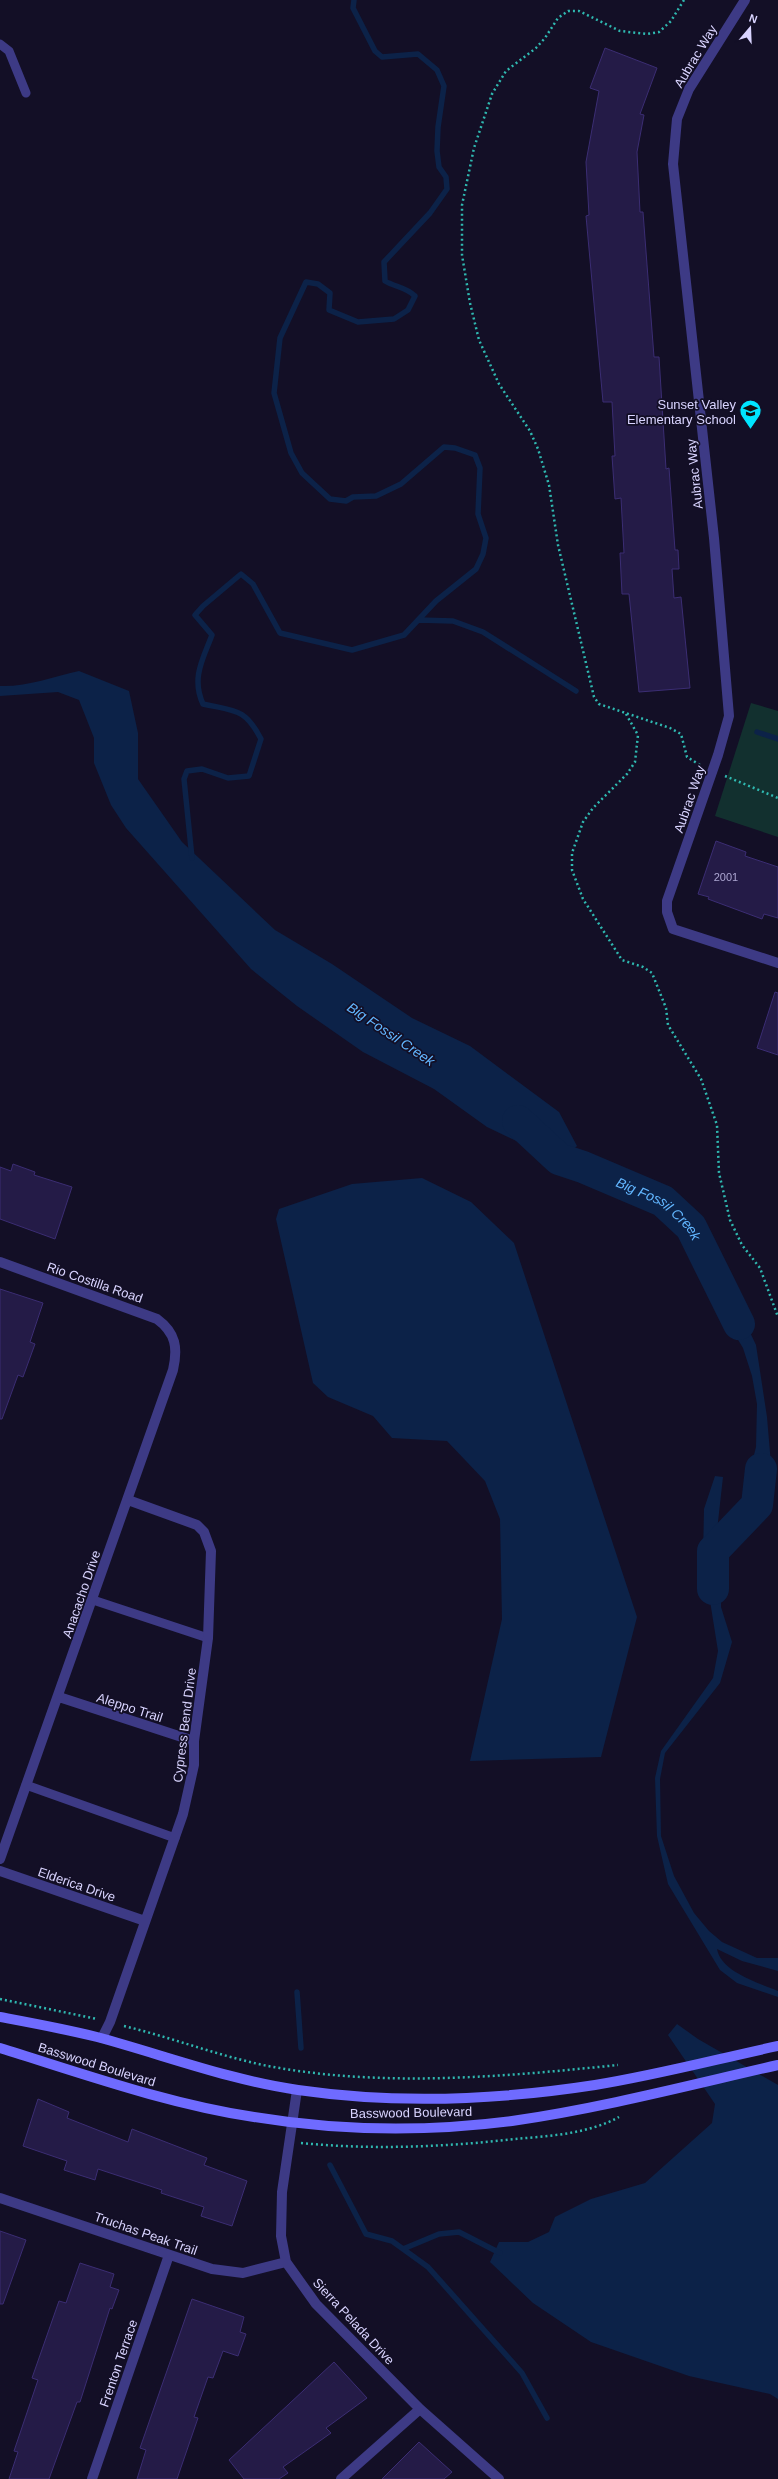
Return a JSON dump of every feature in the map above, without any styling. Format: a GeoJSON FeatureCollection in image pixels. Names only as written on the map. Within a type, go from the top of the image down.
{"type":"FeatureCollection","features":[{"type":"Feature","properties":{"kind":"main road","name":"Basswood Boulevard"},"geometry":{"type":"LineString","coordinates":[[0,2017],[102,2038],[212,2071],[297,2090],[356,2096],[466,2097],[551,2091],[634,2078],[778,2046]]}},
{"type":"Feature","properties":{"kind":"main road","name":"Basswood Boulevard"},"geometry":{"type":"LineString","coordinates":[[0,2048],[187,2103],[254,2118],[391,2129],[476,2124],[536,2117],[638,2097],[778,2065]]}},
{"type":"Feature","properties":{"kind":"street","name":"Aubrac Way"},"geometry":{"type":"LineString","coordinates":[[745,0],[688,89],[677,119],[673,164],[714,538],[729,716],[718,755],[667,901],[666,912],[673,929],[778,963]]}},
{"type":"Feature","properties":{"kind":"street","name":"Rio Costilla Road"},"geometry":{"type":"LineString","coordinates":[[0,1262],[146,1314],[166,1326],[174,1336]]}},
{"type":"Feature","properties":{"kind":"street","name":"Anacacho Drive"},"geometry":{"type":"LineString","coordinates":[[0,1859],[59,1697],[173,1370],[176,1357],[174,1336]]}},
{"type":"Feature","properties":{"kind":"street","name":"Cypress Bend Drive"},"geometry":{"type":"LineString","coordinates":[[102,2038],[110,2022],[183,1814],[194,1766],[194,1741],[208,1638],[211,1551],[204,1532],[197,1525],[128,1500]]}},
{"type":"Feature","properties":{"kind":"street","name":"Aleppo Trail"},"geometry":{"type":"LineString","coordinates":[[59,1697],[194,1741]]}},
{"type":"Feature","properties":{"kind":"street","name":"Elderica Drive"},"geometry":{"type":"LineString","coordinates":[[0,1871],[145,1920]]}},
{"type":"Feature","properties":{"kind":"street","name":"Sierra Pelada Drive"},"geometry":{"type":"LineString","coordinates":[[297,2090],[282,2192],[281,2236],[286,2262],[316,2304],[420,2409],[499,2479]]}},
{"type":"Feature","properties":{"kind":"street","name":"Truchas Peak Trail"},"geometry":{"type":"LineString","coordinates":[[0,2198],[212,2270],[243,2273],[286,2262]]}},
{"type":"Feature","properties":{"kind":"street","name":"Frenton Terrace"},"geometry":{"type":"LineString","coordinates":[[92,2479],[169,2255]]}},
{"type":"Feature","properties":{"kind":"street"},"geometry":{"type":"LineString","coordinates":[[341,2479],[420,2409]]}},
{"type":"Feature","properties":{"kind":"lane"},"geometry":{"type":"LineString","coordinates":[[0,44],[8,51],[26,93]]}},
{"type":"Feature","properties":{"kind":"lane"},"geometry":{"type":"LineString","coordinates":[[93,1600],[208,1638]]}},
{"type":"Feature","properties":{"kind":"lane"},"geometry":{"type":"LineString","coordinates":[[26,1786],[175,1838]]}},
{"type":"Feature","properties":{"kind":"path"},"geometry":{"type":"LineString","coordinates":[[684,0],[667,25],[659,32],[647,34],[620,31],[579,11],[568,11],[558,18],[545,38],[536,48],[506,70],[492,94],[474,148],[462,205],[462,255],[470,303],[479,340],[498,384],[530,431],[538,449],[549,485],[558,545],[594,697],[599,704],[670,728],[681,734],[687,757],[702,766]]}},
{"type":"Feature","properties":{"kind":"path"},"geometry":{"type":"LineString","coordinates":[[626,714],[638,735],[635,762],[627,774],[593,808],[583,822],[572,853],[572,870],[584,899],[622,960],[643,967],[652,973],[666,1008],[668,1025],[701,1079],[717,1124],[719,1173],[730,1220],[742,1245],[760,1268],[778,1318]]}},
{"type":"Feature","properties":{"kind":"path"},"geometry":{"type":"LineString","coordinates":[[724,776],[778,798]]}},
{"type":"Feature","properties":{"kind":"path"},"geometry":{"type":"LineString","coordinates":[[0,1999],[143,2030],[186,2045],[264,2065],[342,2076],[517,2076],[622,2065]]}},
{"type":"Feature","properties":{"kind":"green space"},"geometry":{"type":"Polygon","coordinates":[[[751,703],[778,711],[778,837],[715,816],[751,703]]]}},
{"type":"Feature","properties":{"kind":"water"},"geometry":{"type":"Polygon","coordinates":[[[79,671],[129,691],[138,733],[138,779],[182,842],[275,930],[332,964],[412,1018],[470,1046],[559,1112],[577,1146],[569,1153],[529,1147],[487,1127],[434,1089],[363,1052],[297,1006],[251,969],[126,828],[111,805],[94,763],[94,738],[79,700],[58,692],[0,696],[0,686],[20,685],[79,671]]]}},
{"type":"Feature","properties":{"kind":"water"},"geometry":{"type":"Polygon","coordinates":[[[422,1178],[471,1202],[514,1243],[637,1617],[601,1757],[470,1761],[502,1619],[500,1519],[485,1481],[447,1441],[392,1438],[373,1416],[328,1397],[313,1383],[276,1219],[279,1209],[352,1184],[422,1178]]]}},
{"type":"Feature","properties":{"kind":"water"},"geometry":{"type":"Polygon","coordinates":[[[718,1285],[728,1286],[756,1345],[767,1417],[771,1464],[765,1509],[753,1521],[747,1483],[756,1447],[757,1404],[752,1376],[743,1348],[729,1325],[720,1305],[718,1285]]]}},
{"type":"Feature","properties":{"kind":"water"},"geometry":{"type":"Polygon","coordinates":[[[715,1476],[723,1477],[716,1540],[721,1576],[721,1607],[732,1642],[720,1683],[665,1753],[660,1779],[661,1836],[674,1876],[694,1913],[709,1931],[722,1942],[757,1958],[778,1958],[778,1971],[742,1961],[717,1949],[720,1957],[726,1964],[742,1976],[778,1991],[778,1997],[737,1983],[720,1970],[668,1884],[657,1836],[655,1778],[661,1751],[713,1678],[718,1651],[703,1557],[704,1509],[715,1476]]]}},
{"type":"Feature","properties":{"kind":"water"},"geometry":{"type":"Polygon","coordinates":[[[677,2024],[698,2039],[778,2085],[778,2399],[770,2394],[689,2376],[591,2342],[533,2303],[490,2262],[499,2242],[528,2242],[549,2232],[555,2217],[591,2199],[645,2183],[712,2123],[715,2104],[668,2035],[677,2024]]]}},
{"type":"Feature","properties":{"kind":"building"},"geometry":{"type":"Polygon","coordinates":[[[605,48],[657,68],[640,114],[644,115],[637,152],[640,212],[643,212],[654,357],[659,357],[666,469],[669,468],[675,550],[678,550],[679,569],[672,569],[674,598],[681,597],[690,688],[639,692],[629,594],[622,594],[620,553],[624,553],[621,498],[615,499],[612,456],[615,456],[612,402],[603,402],[586,216],[589,215],[586,162],[599,91],[590,88],[605,48]]]}},
{"type":"Feature","properties":{"kind":"building"},"geometry":{"type":"Polygon","coordinates":[[[716,841],[746,852],[745,856],[778,867],[778,918],[764,914],[762,919],[708,899],[709,897],[698,894],[716,841]]]}},
{"type":"Feature","properties":{"kind":"building"},"geometry":{"type":"Polygon","coordinates":[[[775,992],[778,993],[778,1055],[757,1048],[775,992]]]}},
{"type":"Feature","properties":{"kind":"building"},"geometry":{"type":"Polygon","coordinates":[[[13,1164],[35,1172],[34,1175],[72,1187],[55,1239],[0,1219],[0,1167],[11,1171],[13,1164]]]}},
{"type":"Feature","properties":{"kind":"building"},"geometry":{"type":"Polygon","coordinates":[[[0,1289],[43,1303],[30,1342],[35,1344],[23,1377],[18,1375],[2,1419],[0,1419],[0,1289]]]}},
{"type":"Feature","properties":{"kind":"building"},"geometry":{"type":"Polygon","coordinates":[[[38,2099],[69,2112],[67,2118],[128,2142],[132,2129],[207,2158],[204,2165],[247,2181],[232,2226],[201,2216],[204,2207],[161,2193],[162,2190],[98,2169],[95,2180],[64,2170],[67,2161],[23,2146],[38,2099]]]}},
{"type":"Feature","properties":{"kind":"building"},"geometry":{"type":"Polygon","coordinates":[[[0,2231],[26,2240],[3,2304],[0,2304],[0,2231]]]}},
{"type":"Feature","properties":{"kind":"building"},"geometry":{"type":"Polygon","coordinates":[[[80,2263],[114,2274],[110,2287],[119,2290],[112,2309],[110,2308],[80,2402],[77,2402],[49,2479],[9,2479],[18,2452],[14,2451],[38,2380],[32,2378],[59,2301],[66,2303],[80,2263]]]}},
{"type":"Feature","properties":{"kind":"building"},"geometry":{"type":"Polygon","coordinates":[[[192,2299],[244,2317],[240,2332],[246,2334],[238,2356],[223,2351],[213,2378],[208,2377],[194,2417],[198,2418],[177,2479],[137,2479],[146,2450],[140,2448],[192,2299]]]}},
{"type":"Feature","properties":{"kind":"building"},"geometry":{"type":"Polygon","coordinates":[[[334,2362],[367,2398],[326,2428],[331,2433],[283,2467],[288,2473],[279,2479],[244,2479],[229,2460],[334,2362]]]}},
{"type":"Feature","properties":{"kind":"building"},"geometry":{"type":"Polygon","coordinates":[[[419,2442],[452,2472],[444,2479],[382,2479],[419,2442]]]}},
{"type":"Feature","properties":{"kind":"waterway"},"geometry":{"type":"LineString","coordinates":[[192,858],[184,779],[187,771],[202,769],[228,778],[249,776],[261,739],[250,721],[238,712],[203,704],[198,686],[198,677],[202,661],[212,635],[195,615],[203,606],[241,574],[253,584],[280,633],[352,650],[404,635],[436,601],[476,569],[483,554],[486,538],[478,514],[480,468],[475,455],[455,448],[444,447],[401,484],[376,496],[353,497],[346,501],[330,499],[302,473],[291,453],[274,393],[280,338],[306,282],[318,284],[330,293],[329,310],[358,322],[394,319],[408,310],[415,296],[412,293],[385,281],[384,262],[430,213],[447,189],[446,177],[439,167],[437,151],[438,127],[444,86],[437,70],[418,54],[382,57],[375,51],[353,8],[354,0]]}},
{"type":"Feature","properties":{"kind":"waterway"},"geometry":{"type":"LineString","coordinates":[[418,620],[453,621],[483,632],[576,691]]}},
{"type":"Feature","properties":{"kind":"waterway"},"geometry":{"type":"LineString","coordinates":[[757,732],[778,739]]}},
{"type":"Feature","properties":{"kind":"waterway","name":"Big Fossil Creek"},"geometry":{"type":"LineString","coordinates":[[518,1121],[559,1159],[583,1167],[663,1201],[691,1227],[739,1324]]}},
{"type":"Feature","properties":{"kind":"waterway","name":"Big Fossil Creek"},"geometry":{"type":"LineString","coordinates":[[713,1589],[713,1551],[757,1505],[761,1469]]}},
{"type":"Feature","properties":{"kind":"waterway"},"geometry":{"type":"LineString","coordinates":[[297,1992],[301,2048]]}},
{"type":"Feature","properties":{"kind":"waterway"},"geometry":{"type":"LineString","coordinates":[[330,2165],[366,2234],[392,2241],[428,2267],[522,2373],[547,2418]]}},
{"type":"Feature","properties":{"kind":"waterway"},"geometry":{"type":"LineString","coordinates":[[403,2249],[439,2234],[459,2232],[500,2253]]}},
{"type":"Feature","properties":{"kind":"place","name":"Sunset Valley Elementary School"},"geometry":{"type":"Point","coordinates":[751,430]}}]}
